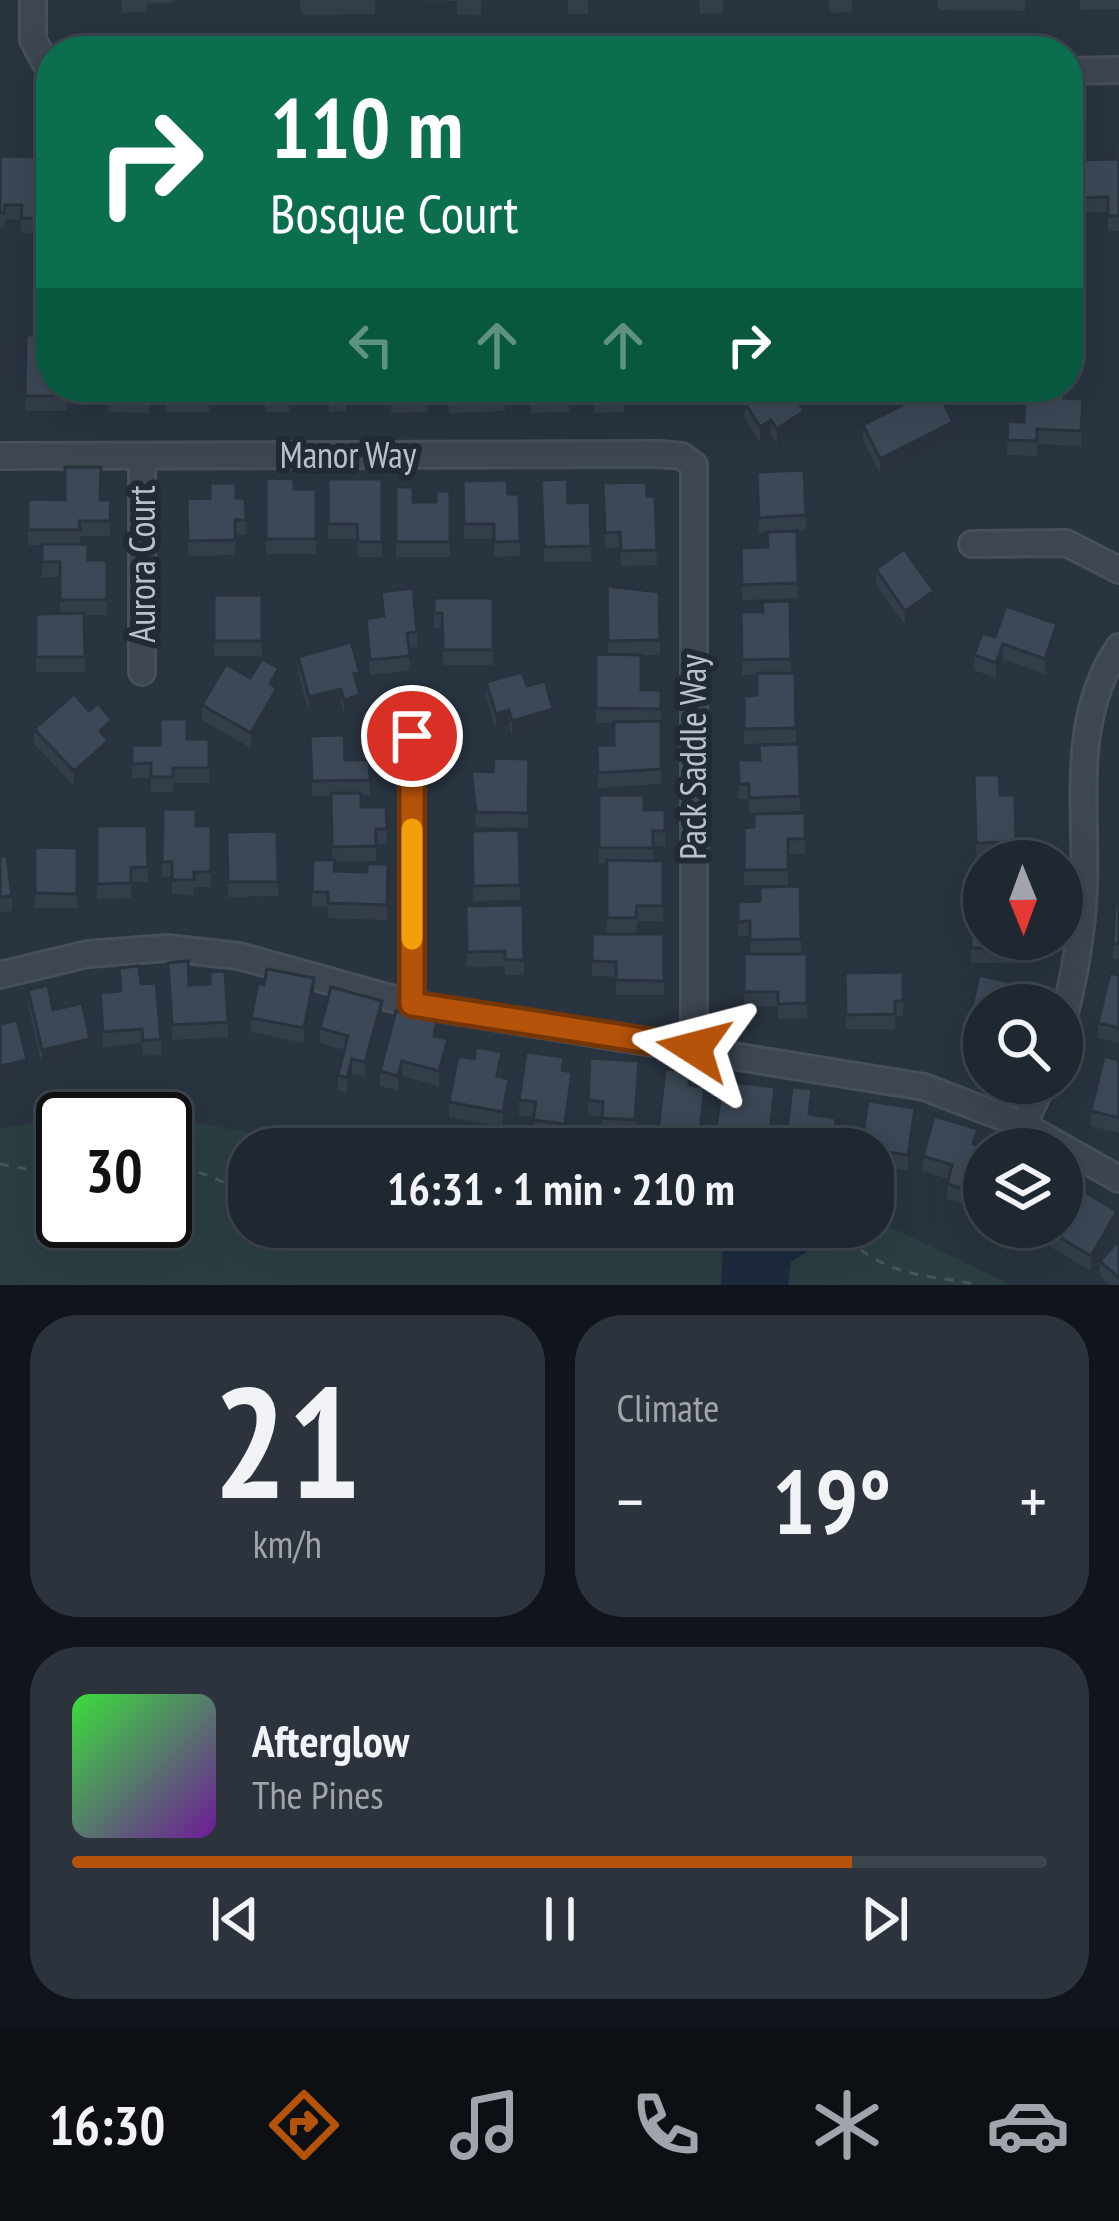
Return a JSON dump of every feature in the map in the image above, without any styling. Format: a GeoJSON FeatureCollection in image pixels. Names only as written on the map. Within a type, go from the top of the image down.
{"type":"FeatureCollection","features":[{"type":"Feature","properties":{"kind":"street"},"geometry":{"type":"LineString","coordinates":[[33,0],[36,46]]}},
{"type":"Feature","properties":{"kind":"street"},"geometry":{"type":"LineString","coordinates":[[1083,71],[1119,70]]}},
{"type":"Feature","properties":{"kind":"street","name":"Manor Way"},"geometry":{"type":"LineString","coordinates":[[0,456],[659,454],[682,456],[694,465]]}},
{"type":"Feature","properties":{"kind":"street","name":"Aurora Court"},"geometry":{"type":"LineString","coordinates":[[142,456],[142,671]]}},
{"type":"Feature","properties":{"kind":"street","name":"Pack Saddle Way"},"geometry":{"type":"LineString","coordinates":[[694,465],[694,1048]]}},
{"type":"Feature","properties":{"kind":"street"},"geometry":{"type":"LineString","coordinates":[[972,544],[1066,543],[1119,570]]}},
{"type":"Feature","properties":{"kind":"street"},"geometry":{"type":"LineString","coordinates":[[1073,984],[1084,892],[1086,718],[1119,647]]}},
{"type":"Feature","properties":{"kind":"street"},"geometry":{"type":"LineString","coordinates":[[412,736],[412,1004]]}},
{"type":"Feature","properties":{"kind":"street"},"geometry":{"type":"LineString","coordinates":[[0,975],[88,954],[166,949],[239,956],[412,1004],[878,1076],[956,1097],[1023,1125],[1119,1179]]}},
{"type":"Feature","properties":{"kind":"street"},"geometry":{"type":"LineString","coordinates":[[1023,1125],[1033,1104]]}},
{"type":"Feature","properties":{"kind":"path"},"geometry":{"type":"LineString","coordinates":[[0,1164],[36,1170]]}},
{"type":"Feature","properties":{"kind":"path"},"geometry":{"type":"LineString","coordinates":[[192,1170],[228,1184]]}},
{"type":"Feature","properties":{"kind":"path"},"geometry":{"type":"LineString","coordinates":[[858,1248],[911,1277],[980,1285]]}},
{"type":"Feature","properties":{"kind":"green space"},"geometry":{"type":"Polygon","coordinates":[[[192,1122],[228,1128],[228,1248],[894,1248],[894,1229],[1012,1285],[0,1285],[0,1129],[36,1123],[36,1248],[192,1248],[192,1122]]]}},
{"type":"Feature","properties":{"kind":"water"},"geometry":{"type":"Polygon","coordinates":[[[723,1248],[812,1248],[791,1262],[788,1285],[721,1285],[723,1248]]]}},
{"type":"Feature","properties":{"kind":"building"},"geometry":{"type":"Polygon","coordinates":[[[1115,146],[1119,146],[1119,216],[1108,216],[1108,197],[1083,198],[1083,160],[1116,159],[1115,146]]]}},
{"type":"Feature","properties":{"kind":"building"},"geometry":{"type":"Polygon","coordinates":[[[0,156],[36,157],[36,218],[21,218],[22,205],[5,205],[0,213],[0,156]]]}},
{"type":"Feature","properties":{"kind":"building"},"geometry":{"type":"Polygon","coordinates":[[[26,335],[36,335],[36,396],[25,396],[26,335]]]}},
{"type":"Feature","properties":{"kind":"building"},"geometry":{"type":"Polygon","coordinates":[[[2,343],[3,389],[0,389],[2,343]]]}},
{"type":"Feature","properties":{"kind":"building"},"geometry":{"type":"Polygon","coordinates":[[[798,402],[804,411],[777,429],[771,420],[760,427],[745,403],[798,402]]]}},
{"type":"Feature","properties":{"kind":"building"},"geometry":{"type":"Polygon","coordinates":[[[909,402],[943,402],[953,422],[880,459],[863,425],[909,402]]]}},
{"type":"Feature","properties":{"kind":"building"},"geometry":{"type":"Polygon","coordinates":[[[1025,402],[1083,402],[1081,431],[1037,429],[1037,441],[1007,440],[1008,421],[1024,422],[1025,402]]]}},
{"type":"Feature","properties":{"kind":"building"},"geometry":{"type":"Polygon","coordinates":[[[65,467],[101,467],[100,500],[111,500],[110,521],[79,521],[80,530],[28,530],[28,499],[65,500],[65,467]]]}},
{"type":"Feature","properties":{"kind":"building"},"geometry":{"type":"Polygon","coordinates":[[[804,470],[806,515],[759,518],[757,472],[804,470]]]}},
{"type":"Feature","properties":{"kind":"building"},"geometry":{"type":"Polygon","coordinates":[[[266,478],[294,479],[294,489],[316,489],[316,539],[266,539],[266,478]]]}},
{"type":"Feature","properties":{"kind":"building"},"geometry":{"type":"Polygon","coordinates":[[[328,479],[382,479],[382,542],[358,542],[357,524],[328,524],[328,479]]]}},
{"type":"Feature","properties":{"kind":"building"},"geometry":{"type":"Polygon","coordinates":[[[567,479],[568,503],[590,502],[591,546],[544,547],[541,480],[567,479]]]}},
{"type":"Feature","properties":{"kind":"building"},"geometry":{"type":"Polygon","coordinates":[[[507,480],[508,494],[519,494],[520,541],[494,542],[494,524],[464,524],[463,481],[507,480]]]}},
{"type":"Feature","properties":{"kind":"building"},"geometry":{"type":"Polygon","coordinates":[[[646,482],[647,496],[655,496],[657,550],[621,551],[620,532],[605,533],[603,483],[646,482]]]}},
{"type":"Feature","properties":{"kind":"building"},"geometry":{"type":"Polygon","coordinates":[[[210,483],[236,483],[236,498],[245,498],[246,520],[235,520],[235,540],[188,541],[187,499],[210,498],[210,483]]]}},
{"type":"Feature","properties":{"kind":"building"},"geometry":{"type":"Polygon","coordinates":[[[396,487],[413,487],[413,502],[436,502],[436,491],[450,491],[450,542],[396,542],[396,487]]]}},
{"type":"Feature","properties":{"kind":"building"},"geometry":{"type":"Polygon","coordinates":[[[797,531],[798,583],[742,585],[741,548],[768,547],[767,532],[797,531]]]}},
{"type":"Feature","properties":{"kind":"building"},"geometry":{"type":"Polygon","coordinates":[[[42,544],[88,544],[88,560],[107,560],[107,600],[60,600],[60,562],[42,562],[42,544]]]}},
{"type":"Feature","properties":{"kind":"building"},"geometry":{"type":"Polygon","coordinates":[[[904,549],[934,591],[905,611],[876,569],[904,549]]]}},
{"type":"Feature","properties":{"kind":"building"},"geometry":{"type":"Polygon","coordinates":[[[607,586],[659,592],[660,640],[608,641],[607,586]]]}},
{"type":"Feature","properties":{"kind":"building"},"geometry":{"type":"Polygon","coordinates":[[[413,588],[417,632],[407,633],[410,656],[370,660],[366,619],[384,616],[381,592],[413,588]]]}},
{"type":"Feature","properties":{"kind":"building"},"geometry":{"type":"Polygon","coordinates":[[[214,595],[262,595],[262,641],[214,641],[214,595]]]}},
{"type":"Feature","properties":{"kind":"building"},"geometry":{"type":"Polygon","coordinates":[[[434,598],[493,598],[493,650],[443,650],[442,613],[434,613],[434,598]]]}},
{"type":"Feature","properties":{"kind":"building"},"geometry":{"type":"Polygon","coordinates":[[[790,601],[791,659],[742,660],[741,612],[763,612],[762,602],[790,601]]]}},
{"type":"Feature","properties":{"kind":"building"},"geometry":{"type":"Polygon","coordinates":[[[1006,606],[1057,624],[1045,659],[1003,644],[996,663],[974,655],[982,633],[995,637],[1006,606]]]}},
{"type":"Feature","properties":{"kind":"building"},"geometry":{"type":"Polygon","coordinates":[[[84,613],[85,657],[36,657],[36,614],[84,613]]]}},
{"type":"Feature","properties":{"kind":"building"},"geometry":{"type":"Polygon","coordinates":[[[351,642],[360,673],[354,674],[360,695],[344,700],[341,689],[309,697],[298,657],[351,642]]]}},
{"type":"Feature","properties":{"kind":"building"},"geometry":{"type":"Polygon","coordinates":[[[596,654],[641,655],[641,690],[661,690],[661,709],[596,708],[596,654]]]}},
{"type":"Feature","properties":{"kind":"building"},"geometry":{"type":"Polygon","coordinates":[[[262,659],[279,668],[270,684],[277,688],[251,733],[202,705],[226,664],[250,678],[262,659]]]}},
{"type":"Feature","properties":{"kind":"building"},"geometry":{"type":"Polygon","coordinates":[[[522,672],[527,686],[545,681],[553,709],[512,721],[509,710],[496,714],[486,682],[522,672]]]}},
{"type":"Feature","properties":{"kind":"building"},"geometry":{"type":"Polygon","coordinates":[[[757,673],[795,673],[796,728],[744,729],[744,696],[757,695],[757,673]]]}},
{"type":"Feature","properties":{"kind":"building"},"geometry":{"type":"Polygon","coordinates":[[[74,694],[89,711],[98,703],[112,720],[100,731],[108,741],[74,771],[34,729],[74,694]]]}},
{"type":"Feature","properties":{"kind":"building"},"geometry":{"type":"Polygon","coordinates":[[[160,719],[187,719],[187,739],[209,739],[209,768],[173,768],[173,777],[151,777],[151,763],[132,764],[132,745],[160,745],[160,719]]]}},
{"type":"Feature","properties":{"kind":"building"},"geometry":{"type":"Polygon","coordinates":[[[661,721],[661,769],[598,773],[597,745],[614,745],[614,722],[661,721]]]}},
{"type":"Feature","properties":{"kind":"building"},"geometry":{"type":"Polygon","coordinates":[[[344,735],[345,760],[369,760],[370,780],[312,781],[310,736],[344,735]]]}},
{"type":"Feature","properties":{"kind":"building"},"geometry":{"type":"Polygon","coordinates":[[[799,744],[800,796],[749,798],[749,784],[739,784],[738,760],[760,760],[759,745],[799,744]]]}},
{"type":"Feature","properties":{"kind":"building"},"geometry":{"type":"Polygon","coordinates":[[[494,758],[529,759],[528,813],[476,812],[471,771],[493,772],[494,758]]]}},
{"type":"Feature","properties":{"kind":"building"},"geometry":{"type":"Polygon","coordinates":[[[974,775],[999,775],[1000,795],[1015,795],[1016,840],[976,840],[974,775]]]}},
{"type":"Feature","properties":{"kind":"building"},"geometry":{"type":"Polygon","coordinates":[[[331,793],[361,793],[361,807],[386,807],[387,829],[376,829],[376,846],[332,847],[331,793]]]}},
{"type":"Feature","properties":{"kind":"building"},"geometry":{"type":"Polygon","coordinates":[[[599,795],[644,795],[644,810],[665,810],[665,831],[653,831],[653,848],[599,848],[599,795]]]}},
{"type":"Feature","properties":{"kind":"building"},"geometry":{"type":"Polygon","coordinates":[[[163,809],[196,809],[196,826],[211,826],[211,872],[194,872],[194,880],[172,880],[172,862],[162,862],[163,809]]]}},
{"type":"Feature","properties":{"kind":"building"},"geometry":{"type":"Polygon","coordinates":[[[805,813],[805,839],[788,839],[788,870],[744,870],[744,828],[754,827],[754,814],[805,813]]]}},
{"type":"Feature","properties":{"kind":"building"},"geometry":{"type":"Polygon","coordinates":[[[97,826],[147,826],[148,867],[131,868],[131,883],[97,884],[97,826]]]}},
{"type":"Feature","properties":{"kind":"building"},"geometry":{"type":"Polygon","coordinates":[[[519,830],[520,885],[473,886],[472,831],[519,830]]]}},
{"type":"Feature","properties":{"kind":"building"},"geometry":{"type":"Polygon","coordinates":[[[277,831],[278,882],[228,882],[227,832],[277,831]]]}},
{"type":"Feature","properties":{"kind":"building"},"geometry":{"type":"Polygon","coordinates":[[[35,847],[77,848],[77,894],[35,893],[35,847]]]}},
{"type":"Feature","properties":{"kind":"building"},"geometry":{"type":"Polygon","coordinates":[[[7,856],[12,896],[0,897],[0,857],[7,856]]]}},
{"type":"Feature","properties":{"kind":"building"},"geometry":{"type":"Polygon","coordinates":[[[313,860],[335,860],[334,871],[367,872],[367,864],[388,864],[387,905],[328,903],[328,892],[312,892],[313,860]]]}},
{"type":"Feature","properties":{"kind":"building"},"geometry":{"type":"Polygon","coordinates":[[[607,860],[663,861],[663,906],[637,906],[636,918],[607,918],[607,860]]]}},
{"type":"Feature","properties":{"kind":"building"},"geometry":{"type":"Polygon","coordinates":[[[800,886],[801,939],[750,940],[750,921],[738,922],[738,902],[760,901],[760,887],[800,886]]]}},
{"type":"Feature","properties":{"kind":"building"},"geometry":{"type":"Polygon","coordinates":[[[1115,904],[1119,904],[1119,944],[1113,944],[1115,904]]]}},
{"type":"Feature","properties":{"kind":"building"},"geometry":{"type":"Polygon","coordinates":[[[523,905],[524,960],[505,960],[505,951],[467,952],[466,906],[523,905]]]}},
{"type":"Feature","properties":{"kind":"building"},"geometry":{"type":"Polygon","coordinates":[[[592,934],[664,934],[664,981],[616,980],[616,962],[592,961],[592,934]]]}},
{"type":"Feature","properties":{"kind":"building"},"geometry":{"type":"Polygon","coordinates":[[[744,954],[807,954],[807,1003],[778,1004],[778,992],[744,992],[744,954]]]}},
{"type":"Feature","properties":{"kind":"building"},"geometry":{"type":"Polygon","coordinates":[[[188,961],[189,985],[210,984],[210,972],[225,971],[228,1022],[172,1025],[168,963],[188,961]]]}},
{"type":"Feature","properties":{"kind":"building"},"geometry":{"type":"Polygon","coordinates":[[[139,966],[141,984],[156,983],[161,1039],[143,1041],[142,1029],[103,1032],[100,993],[121,991],[119,968],[139,966]]]}},
{"type":"Feature","properties":{"kind":"building"},"geometry":{"type":"Polygon","coordinates":[[[267,969],[314,978],[304,1028],[251,1018],[258,983],[264,985],[267,969]]]}},
{"type":"Feature","properties":{"kind":"building"},"geometry":{"type":"Polygon","coordinates":[[[903,972],[903,1001],[895,1001],[895,1014],[846,1015],[845,973],[903,972]]]}},
{"type":"Feature","properties":{"kind":"building"},"geometry":{"type":"Polygon","coordinates":[[[1110,973],[1119,975],[1119,1028],[1098,1023],[1110,973]]]}},
{"type":"Feature","properties":{"kind":"building"},"geometry":{"type":"Polygon","coordinates":[[[979,975],[1019,984],[977,984],[979,975]]]}},
{"type":"Feature","properties":{"kind":"building"},"geometry":{"type":"Polygon","coordinates":[[[48,985],[53,1010],[82,1003],[90,1039],[42,1050],[28,990],[48,985]]]}},
{"type":"Feature","properties":{"kind":"building"},"geometry":{"type":"Polygon","coordinates":[[[331,987],[382,1001],[365,1062],[352,1059],[347,1078],[338,1075],[348,1036],[320,1028],[331,987]]]}},
{"type":"Feature","properties":{"kind":"building"},"geometry":{"type":"Polygon","coordinates":[[[396,1011],[437,1022],[434,1036],[448,1039],[439,1071],[402,1061],[398,1076],[380,1071],[396,1011]]]}},
{"type":"Feature","properties":{"kind":"building"},"geometry":{"type":"Polygon","coordinates":[[[17,1020],[27,1060],[0,1066],[0,1024],[17,1020]]]}},
{"type":"Feature","properties":{"kind":"building"},"geometry":{"type":"Polygon","coordinates":[[[476,1047],[502,1052],[497,1076],[509,1079],[503,1112],[449,1102],[458,1056],[474,1059],[476,1047]]]}},
{"type":"Feature","properties":{"kind":"building"},"geometry":{"type":"Polygon","coordinates":[[[526,1052],[564,1057],[562,1070],[572,1072],[565,1124],[533,1120],[536,1102],[519,1100],[526,1052]]]}},
{"type":"Feature","properties":{"kind":"building"},"geometry":{"type":"Polygon","coordinates":[[[1104,1056],[1119,1060],[1119,1118],[1091,1111],[1104,1056]]]}},
{"type":"Feature","properties":{"kind":"building"},"geometry":{"type":"Polygon","coordinates":[[[590,1058],[639,1061],[635,1120],[602,1118],[603,1102],[588,1100],[590,1058]]]}},
{"type":"Feature","properties":{"kind":"building"},"geometry":{"type":"Polygon","coordinates":[[[665,1069],[691,1071],[689,1085],[705,1087],[700,1128],[658,1128],[665,1069]]]}},
{"type":"Feature","properties":{"kind":"building"},"geometry":{"type":"Polygon","coordinates":[[[735,1082],[775,1087],[770,1128],[716,1128],[721,1092],[733,1094],[735,1082]]]}},
{"type":"Feature","properties":{"kind":"building"},"geometry":{"type":"Polygon","coordinates":[[[792,1087],[812,1089],[809,1114],[836,1118],[835,1128],[787,1128],[792,1087]]]}},
{"type":"Feature","properties":{"kind":"building"},"geometry":{"type":"Polygon","coordinates":[[[868,1101],[915,1108],[908,1155],[894,1153],[894,1128],[864,1128],[868,1101]]]}},
{"type":"Feature","properties":{"kind":"building"},"geometry":{"type":"Polygon","coordinates":[[[934,1116],[975,1128],[963,1128],[963,1189],[947,1184],[952,1165],[923,1156],[934,1116]]]}},
{"type":"Feature","properties":{"kind":"building"},"geometry":{"type":"Polygon","coordinates":[[[1083,1191],[1117,1211],[1091,1256],[1077,1248],[1083,1248],[1083,1191]]]}},
{"type":"Feature","properties":{"kind":"building"},"geometry":{"type":"Polygon","coordinates":[[[1119,1240],[1119,1278],[1100,1261],[1119,1240]]]}},
{"type":"Feature","properties":{"kind":"slow traffic"},"geometry":{"type":"LineString","coordinates":[[412,829],[412,939]]}},
{"type":"Feature","properties":{"kind":"route"},"geometry":{"type":"LineString","coordinates":[[412,736],[412,1004],[694,1048]]}}]}
